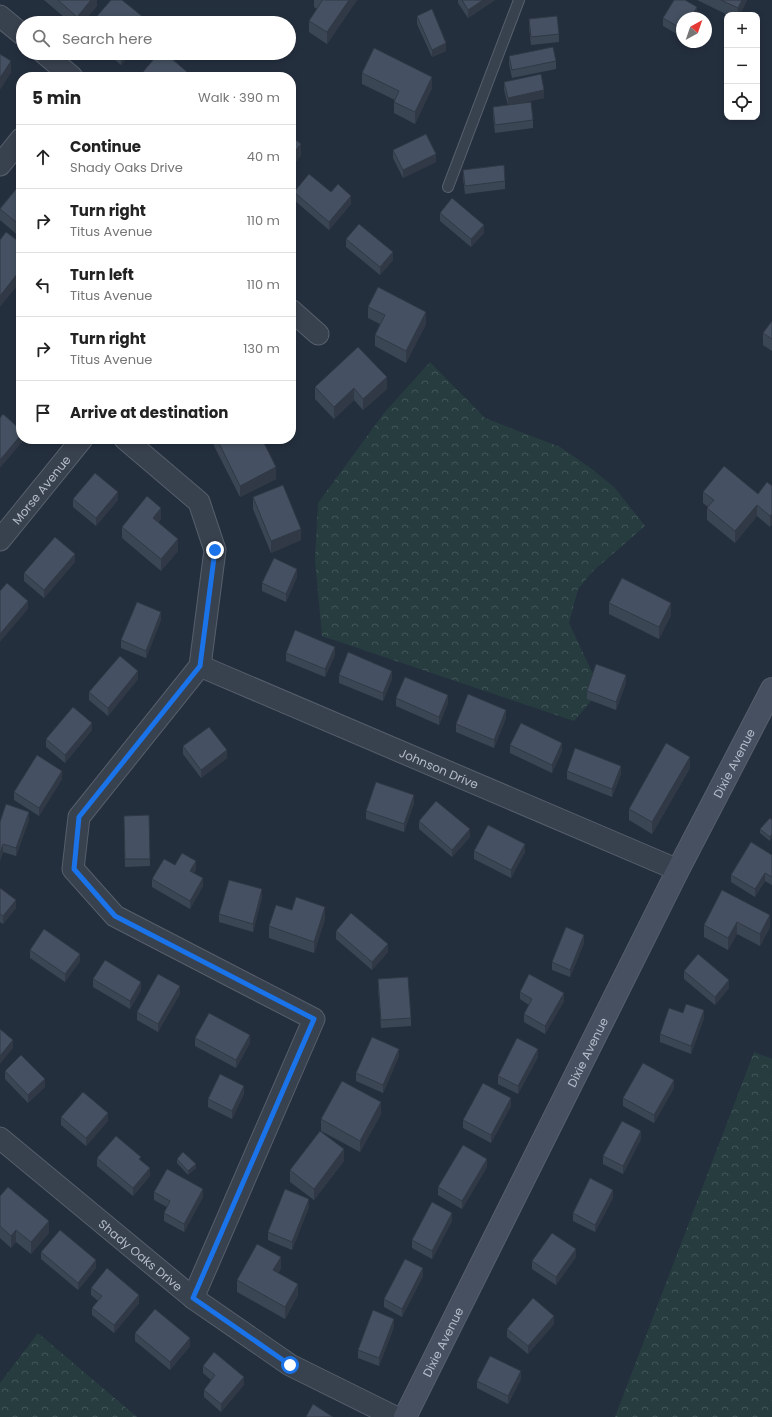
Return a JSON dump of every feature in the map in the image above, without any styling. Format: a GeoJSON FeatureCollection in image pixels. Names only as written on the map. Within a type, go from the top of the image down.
{"type":"FeatureCollection","features":[{"type":"Feature","properties":{"kind":"street"},"geometry":{"type":"LineString","coordinates":[[0,16],[16,29]]}},
{"type":"Feature","properties":{"kind":"street"},"geometry":{"type":"LineString","coordinates":[[52,60],[66,72]]}},
{"type":"Feature","properties":{"kind":"street"},"geometry":{"type":"LineString","coordinates":[[0,165],[16,145]]}},
{"type":"Feature","properties":{"kind":"street"},"geometry":{"type":"LineString","coordinates":[[296,314],[318,334]]}},
{"type":"Feature","properties":{"kind":"street","name":"Morse Avenue"},"geometry":{"type":"LineString","coordinates":[[0,540],[78,444]]}},
{"type":"Feature","properties":{"kind":"street"},"geometry":{"type":"LineString","coordinates":[[131,444],[199,502],[215,550],[200,666],[79,817],[74,869],[115,916],[314,1019],[193,1298]]}},
{"type":"Feature","properties":{"kind":"street","name":"Johnson Drive"},"geometry":{"type":"LineString","coordinates":[[200,666],[678,870]]}},
{"type":"Feature","properties":{"kind":"street","name":"Dixie Avenue"},"geometry":{"type":"LineString","coordinates":[[405,1417],[678,870],[772,689]]}},
{"type":"Feature","properties":{"kind":"street","name":"Shady Oaks Drive"},"geometry":{"type":"LineString","coordinates":[[0,1138],[193,1298],[290,1365],[395,1417]]}},
{"type":"Feature","properties":{"kind":"lane"},"geometry":{"type":"LineString","coordinates":[[448,188],[519,0]]}},
{"type":"Feature","properties":{"kind":"green space"},"geometry":{"type":"Polygon","coordinates":[[[430,362],[485,418],[560,447],[592,469],[615,488],[645,526],[593,571],[578,589],[569,623],[591,670],[603,687],[574,721],[322,636],[315,560],[318,503],[384,413],[430,362]]]}},
{"type":"Feature","properties":{"kind":"green space"},"geometry":{"type":"Polygon","coordinates":[[[754,1052],[772,1059],[772,1417],[615,1417],[754,1052]]]}},
{"type":"Feature","properties":{"kind":"green space"},"geometry":{"type":"Polygon","coordinates":[[[38,1333],[137,1417],[0,1417],[0,1383],[38,1333]]]}},
{"type":"Feature","properties":{"kind":"building"},"geometry":{"type":"Polygon","coordinates":[[[58,0],[91,0],[78,16],[76,16],[58,0]]]}},
{"type":"Feature","properties":{"kind":"building"},"geometry":{"type":"Polygon","coordinates":[[[111,0],[122,0],[142,16],[97,16],[111,0]]]}},
{"type":"Feature","properties":{"kind":"building"},"geometry":{"type":"Polygon","coordinates":[[[321,0],[349,0],[327,32],[309,21],[322,1],[321,0]]]}},
{"type":"Feature","properties":{"kind":"building"},"geometry":{"type":"Polygon","coordinates":[[[462,0],[483,0],[468,10],[462,0]]]}},
{"type":"Feature","properties":{"kind":"building"},"geometry":{"type":"Polygon","coordinates":[[[674,0],[685,0],[697,7],[694,12],[676,12],[676,26],[663,18],[674,0]]]}},
{"type":"Feature","properties":{"kind":"building"},"geometry":{"type":"Polygon","coordinates":[[[721,0],[742,0],[738,8],[721,0]]]}},
{"type":"Feature","properties":{"kind":"building"},"geometry":{"type":"Polygon","coordinates":[[[432,9],[446,43],[432,50],[417,16],[432,9]]]}},
{"type":"Feature","properties":{"kind":"building"},"geometry":{"type":"Polygon","coordinates":[[[557,16],[559,34],[531,37],[529,19],[557,16]]]}},
{"type":"Feature","properties":{"kind":"building"},"geometry":{"type":"Polygon","coordinates":[[[553,47],[556,61],[512,70],[509,56],[553,47]]]}},
{"type":"Feature","properties":{"kind":"building"},"geometry":{"type":"Polygon","coordinates":[[[374,48],[432,77],[415,112],[394,102],[399,91],[362,73],[374,48]]]}},
{"type":"Feature","properties":{"kind":"building"},"geometry":{"type":"Polygon","coordinates":[[[0,54],[11,61],[0,78],[0,54]]]}},
{"type":"Feature","properties":{"kind":"building"},"geometry":{"type":"Polygon","coordinates":[[[153,60],[173,60],[187,72],[143,72],[153,60]]]}},
{"type":"Feature","properties":{"kind":"building"},"geometry":{"type":"Polygon","coordinates":[[[541,74],[544,90],[508,98],[504,82],[541,74]]]}},
{"type":"Feature","properties":{"kind":"building"},"geometry":{"type":"Polygon","coordinates":[[[531,102],[533,120],[495,125],[493,107],[531,102]]]}},
{"type":"Feature","properties":{"kind":"building"},"geometry":{"type":"Polygon","coordinates":[[[426,134],[436,154],[403,170],[393,150],[426,134]]]}},
{"type":"Feature","properties":{"kind":"building"},"geometry":{"type":"Polygon","coordinates":[[[296,140],[301,144],[296,150],[296,140]]]}},
{"type":"Feature","properties":{"kind":"building"},"geometry":{"type":"Polygon","coordinates":[[[504,165],[505,181],[465,186],[463,170],[504,165]]]}},
{"type":"Feature","properties":{"kind":"building"},"geometry":{"type":"Polygon","coordinates":[[[309,174],[331,192],[338,184],[351,196],[329,222],[296,194],[296,190],[309,174]]]}},
{"type":"Feature","properties":{"kind":"building"},"geometry":{"type":"Polygon","coordinates":[[[16,189],[16,222],[0,209],[16,189]]]}},
{"type":"Feature","properties":{"kind":"building"},"geometry":{"type":"Polygon","coordinates":[[[452,198],[484,225],[471,239],[440,213],[452,198]]]}},
{"type":"Feature","properties":{"kind":"building"},"geometry":{"type":"Polygon","coordinates":[[[359,224],[393,252],[380,267],[346,239],[359,224]]]}},
{"type":"Feature","properties":{"kind":"building"},"geometry":{"type":"Polygon","coordinates":[[[6,232],[16,239],[16,275],[0,296],[0,240],[6,232]]]}},
{"type":"Feature","properties":{"kind":"building"},"geometry":{"type":"Polygon","coordinates":[[[378,287],[426,312],[406,351],[375,335],[385,315],[368,307],[378,287]]]}},
{"type":"Feature","properties":{"kind":"building"},"geometry":{"type":"Polygon","coordinates":[[[772,321],[772,339],[763,333],[772,321]]]}},
{"type":"Feature","properties":{"kind":"building"},"geometry":{"type":"Polygon","coordinates":[[[358,347],[387,377],[363,399],[354,388],[334,407],[315,387],[358,347]]]}},
{"type":"Feature","properties":{"kind":"building"},"geometry":{"type":"Polygon","coordinates":[[[3,414],[16,426],[16,441],[0,460],[0,418],[3,414]]]}},
{"type":"Feature","properties":{"kind":"building"},"geometry":{"type":"Polygon","coordinates":[[[219,444],[264,444],[276,467],[240,486],[219,444]]]}},
{"type":"Feature","properties":{"kind":"building"},"geometry":{"type":"Polygon","coordinates":[[[724,466],[758,494],[767,482],[772,486],[772,514],[770,516],[757,505],[735,531],[707,508],[714,500],[703,492],[724,466]]]}},
{"type":"Feature","properties":{"kind":"building"},"geometry":{"type":"Polygon","coordinates":[[[95,473],[118,492],[96,518],[73,499],[95,473]]]}},
{"type":"Feature","properties":{"kind":"building"},"geometry":{"type":"Polygon","coordinates":[[[283,485],[301,529],[271,541],[253,497],[283,485]]]}},
{"type":"Feature","properties":{"kind":"building"},"geometry":{"type":"Polygon","coordinates":[[[147,496],[161,508],[153,518],[178,539],[161,559],[122,527],[147,496]]]}},
{"type":"Feature","properties":{"kind":"building"},"geometry":{"type":"Polygon","coordinates":[[[55,537],[75,554],[44,590],[24,573],[55,537]]]}},
{"type":"Feature","properties":{"kind":"building"},"geometry":{"type":"Polygon","coordinates":[[[274,558],[297,569],[286,594],[262,583],[274,558]]]}},
{"type":"Feature","properties":{"kind":"building"},"geometry":{"type":"Polygon","coordinates":[[[622,578],[671,603],[659,627],[609,603],[622,578]]]}},
{"type":"Feature","properties":{"kind":"building"},"geometry":{"type":"Polygon","coordinates":[[[7,583],[28,601],[0,634],[0,591],[7,583]]]}},
{"type":"Feature","properties":{"kind":"building"},"geometry":{"type":"Polygon","coordinates":[[[137,602],[161,612],[146,651],[121,640],[137,602]]]}},
{"type":"Feature","properties":{"kind":"building"},"geometry":{"type":"Polygon","coordinates":[[[295,630],[335,647],[325,669],[286,653],[295,630]]]}},
{"type":"Feature","properties":{"kind":"building"},"geometry":{"type":"Polygon","coordinates":[[[348,652],[392,671],[383,693],[339,675],[348,652]]]}},
{"type":"Feature","properties":{"kind":"building"},"geometry":{"type":"Polygon","coordinates":[[[120,656],[138,671],[108,708],[89,692],[120,656]]]}},
{"type":"Feature","properties":{"kind":"building"},"geometry":{"type":"Polygon","coordinates":[[[596,664],[626,675],[616,702],[587,691],[596,664]]]}},
{"type":"Feature","properties":{"kind":"building"},"geometry":{"type":"Polygon","coordinates":[[[405,677],[448,695],[439,717],[396,698],[405,677]]]}},
{"type":"Feature","properties":{"kind":"building"},"geometry":{"type":"Polygon","coordinates":[[[468,694],[506,710],[494,740],[456,724],[468,694]]]}},
{"type":"Feature","properties":{"kind":"building"},"geometry":{"type":"Polygon","coordinates":[[[73,707],[92,723],[65,755],[46,739],[73,707]]]}},
{"type":"Feature","properties":{"kind":"building"},"geometry":{"type":"Polygon","coordinates":[[[521,723],[562,743],[552,765],[510,745],[521,723]]]}},
{"type":"Feature","properties":{"kind":"building"},"geometry":{"type":"Polygon","coordinates":[[[209,727],[227,750],[201,770],[183,746],[209,727]]]}},
{"type":"Feature","properties":{"kind":"building"},"geometry":{"type":"Polygon","coordinates":[[[666,743],[690,757],[652,822],[629,809],[666,743]]]}},
{"type":"Feature","properties":{"kind":"building"},"geometry":{"type":"Polygon","coordinates":[[[575,748],[621,766],[612,789],[567,771],[575,748]]]}},
{"type":"Feature","properties":{"kind":"building"},"geometry":{"type":"Polygon","coordinates":[[[37,755],[62,771],[39,808],[14,792],[37,755]]]}},
{"type":"Feature","properties":{"kind":"building"},"geometry":{"type":"Polygon","coordinates":[[[376,782],[414,795],[404,824],[366,811],[376,782]]]}},
{"type":"Feature","properties":{"kind":"building"},"geometry":{"type":"Polygon","coordinates":[[[436,801],[470,829],[452,850],[419,821],[436,801]]]}},
{"type":"Feature","properties":{"kind":"building"},"geometry":{"type":"Polygon","coordinates":[[[6,804],[29,812],[16,848],[3,844],[0,853],[0,822],[6,804]]]}},
{"type":"Feature","properties":{"kind":"building"},"geometry":{"type":"Polygon","coordinates":[[[149,815],[150,859],[125,859],[124,816],[149,815]]]}},
{"type":"Feature","properties":{"kind":"building"},"geometry":{"type":"Polygon","coordinates":[[[770,818],[772,820],[772,834],[770,837],[760,829],[770,818]]]}},
{"type":"Feature","properties":{"kind":"building"},"geometry":{"type":"Polygon","coordinates":[[[488,825],[525,844],[511,870],[474,851],[488,825]]]}},
{"type":"Feature","properties":{"kind":"building"},"geometry":{"type":"Polygon","coordinates":[[[751,842],[772,855],[772,877],[765,873],[755,889],[731,875],[751,842]]]}},
{"type":"Feature","properties":{"kind":"building"},"geometry":{"type":"Polygon","coordinates":[[[182,853],[196,861],[190,871],[203,878],[190,901],[152,879],[164,859],[175,865],[182,853]]]}},
{"type":"Feature","properties":{"kind":"building"},"geometry":{"type":"Polygon","coordinates":[[[229,880],[262,889],[253,924],[219,914],[229,880]]]}},
{"type":"Feature","properties":{"kind":"building"},"geometry":{"type":"Polygon","coordinates":[[[0,888],[16,900],[3,916],[0,914],[0,888]]]}},
{"type":"Feature","properties":{"kind":"building"},"geometry":{"type":"Polygon","coordinates":[[[722,890],[770,915],[760,934],[737,922],[728,938],[704,925],[722,890]]]}},
{"type":"Feature","properties":{"kind":"building"},"geometry":{"type":"Polygon","coordinates":[[[296,897],[325,907],[314,942],[269,926],[276,905],[292,910],[296,897]]]}},
{"type":"Feature","properties":{"kind":"building"},"geometry":{"type":"Polygon","coordinates":[[[351,913],[388,944],[372,962],[336,931],[351,913]]]}},
{"type":"Feature","properties":{"kind":"building"},"geometry":{"type":"Polygon","coordinates":[[[566,927],[584,935],[570,970],[552,962],[566,927]]]}},
{"type":"Feature","properties":{"kind":"building"},"geometry":{"type":"Polygon","coordinates":[[[44,929],[80,954],[65,974],[30,950],[44,929]]]}},
{"type":"Feature","properties":{"kind":"building"},"geometry":{"type":"Polygon","coordinates":[[[698,954],[729,980],[715,997],[684,971],[698,954]]]}},
{"type":"Feature","properties":{"kind":"building"},"geometry":{"type":"Polygon","coordinates":[[[105,960],[141,982],[130,1001],[93,979],[105,960]]]}},
{"type":"Feature","properties":{"kind":"building"},"geometry":{"type":"Polygon","coordinates":[[[158,974],[180,986],[158,1024],[137,1012],[158,974]]]}},
{"type":"Feature","properties":{"kind":"building"},"geometry":{"type":"Polygon","coordinates":[[[529,974],[564,993],[545,1026],[524,1014],[532,999],[520,992],[529,974]]]}},
{"type":"Feature","properties":{"kind":"building"},"geometry":{"type":"Polygon","coordinates":[[[408,977],[411,1018],[381,1020],[378,979],[408,977]]]}},
{"type":"Feature","properties":{"kind":"building"},"geometry":{"type":"Polygon","coordinates":[[[686,1004],[704,1010],[691,1046],[660,1034],[669,1008],[683,1013],[686,1004]]]}},
{"type":"Feature","properties":{"kind":"building"},"geometry":{"type":"Polygon","coordinates":[[[209,1013],[250,1035],[236,1060],[195,1038],[209,1013]]]}},
{"type":"Feature","properties":{"kind":"building"},"geometry":{"type":"Polygon","coordinates":[[[0,1029],[13,1040],[0,1056],[0,1029]]]}},
{"type":"Feature","properties":{"kind":"building"},"geometry":{"type":"Polygon","coordinates":[[[372,1037],[399,1049],[383,1085],[356,1073],[372,1037]]]}},
{"type":"Feature","properties":{"kind":"building"},"geometry":{"type":"Polygon","coordinates":[[[517,1038],[538,1049],[518,1086],[498,1076],[517,1038]]]}},
{"type":"Feature","properties":{"kind":"building"},"geometry":{"type":"Polygon","coordinates":[[[21,1055],[45,1079],[28,1095],[5,1071],[21,1055]]]}},
{"type":"Feature","properties":{"kind":"building"},"geometry":{"type":"Polygon","coordinates":[[[643,1063],[674,1080],[654,1115],[623,1098],[643,1063]]]}},
{"type":"Feature","properties":{"kind":"building"},"geometry":{"type":"Polygon","coordinates":[[[220,1074],[244,1086],[232,1111],[208,1099],[220,1074]]]}},
{"type":"Feature","properties":{"kind":"building"},"geometry":{"type":"Polygon","coordinates":[[[342,1081],[381,1102],[360,1141],[321,1119],[342,1081]]]}},
{"type":"Feature","properties":{"kind":"building"},"geometry":{"type":"Polygon","coordinates":[[[483,1083],[511,1098],[491,1135],[463,1120],[483,1083]]]}},
{"type":"Feature","properties":{"kind":"building"},"geometry":{"type":"Polygon","coordinates":[[[83,1092],[108,1113],[86,1138],[61,1117],[83,1092]]]}},
{"type":"Feature","properties":{"kind":"building"},"geometry":{"type":"Polygon","coordinates":[[[622,1121],[641,1131],[623,1166],[603,1156],[622,1121]]]}},
{"type":"Feature","properties":{"kind":"building"},"geometry":{"type":"Polygon","coordinates":[[[320,1131],[344,1149],[314,1189],[290,1170],[320,1131]]]}},
{"type":"Feature","properties":{"kind":"building"},"geometry":{"type":"Polygon","coordinates":[[[116,1136],[141,1157],[139,1159],[150,1168],[133,1188],[97,1158],[116,1136]]]}},
{"type":"Feature","properties":{"kind":"building"},"geometry":{"type":"Polygon","coordinates":[[[463,1145],[487,1159],[462,1201],[438,1187],[463,1145]]]}},
{"type":"Feature","properties":{"kind":"building"},"geometry":{"type":"Polygon","coordinates":[[[183,1152],[196,1164],[188,1171],[177,1159],[183,1152]]]}},
{"type":"Feature","properties":{"kind":"building"},"geometry":{"type":"Polygon","coordinates":[[[167,1169],[203,1189],[184,1224],[164,1213],[170,1201],[154,1192],[167,1169]]]}},
{"type":"Feature","properties":{"kind":"building"},"geometry":{"type":"Polygon","coordinates":[[[590,1178],[613,1190],[595,1225],[573,1213],[590,1178]]]}},
{"type":"Feature","properties":{"kind":"building"},"geometry":{"type":"Polygon","coordinates":[[[8,1187],[49,1221],[31,1242],[16,1230],[11,1236],[0,1226],[0,1196],[8,1187]]]}},
{"type":"Feature","properties":{"kind":"building"},"geometry":{"type":"Polygon","coordinates":[[[285,1189],[309,1199],[292,1242],[268,1232],[285,1189]]]}},
{"type":"Feature","properties":{"kind":"building"},"geometry":{"type":"Polygon","coordinates":[[[432,1202],[452,1213],[432,1251],[412,1240],[432,1202]]]}},
{"type":"Feature","properties":{"kind":"building"},"geometry":{"type":"Polygon","coordinates":[[[60,1230],[96,1260],[78,1283],[41,1252],[60,1230]]]}},
{"type":"Feature","properties":{"kind":"building"},"geometry":{"type":"Polygon","coordinates":[[[552,1233],[576,1249],[556,1277],[532,1261],[552,1233]]]}},
{"type":"Feature","properties":{"kind":"building"},"geometry":{"type":"Polygon","coordinates":[[[257,1244],[281,1257],[273,1270],[298,1284],[285,1307],[237,1280],[257,1244]]]}},
{"type":"Feature","properties":{"kind":"building"},"geometry":{"type":"Polygon","coordinates":[[[405,1259],[423,1268],[402,1309],[384,1299],[405,1259]]]}},
{"type":"Feature","properties":{"kind":"building"},"geometry":{"type":"Polygon","coordinates":[[[107,1268],[139,1295],[114,1325],[92,1308],[102,1296],[91,1288],[107,1268]]]}},
{"type":"Feature","properties":{"kind":"building"},"geometry":{"type":"Polygon","coordinates":[[[533,1298],[554,1316],[528,1346],[507,1329],[533,1298]]]}},
{"type":"Feature","properties":{"kind":"building"},"geometry":{"type":"Polygon","coordinates":[[[155,1309],[190,1338],[170,1362],[135,1333],[155,1309]]]}},
{"type":"Feature","properties":{"kind":"building"},"geometry":{"type":"Polygon","coordinates":[[[373,1310],[394,1319],[379,1358],[358,1350],[373,1310]]]}},
{"type":"Feature","properties":{"kind":"building"},"geometry":{"type":"Polygon","coordinates":[[[214,1352],[244,1377],[221,1404],[204,1390],[215,1375],[203,1366],[214,1352]]]}},
{"type":"Feature","properties":{"kind":"building"},"geometry":{"type":"Polygon","coordinates":[[[490,1356],[521,1371],[508,1396],[477,1381],[490,1356]]]}},
{"type":"Feature","properties":{"kind":"building"},"geometry":{"type":"Polygon","coordinates":[[[313,1404],[333,1417],[306,1417],[313,1404]]]}},
{"type":"Feature","properties":{"kind":"route"},"geometry":{"type":"LineString","coordinates":[[215,550],[200,666],[79,817],[74,869],[115,916],[314,1019],[193,1298],[290,1365]]}}]}
